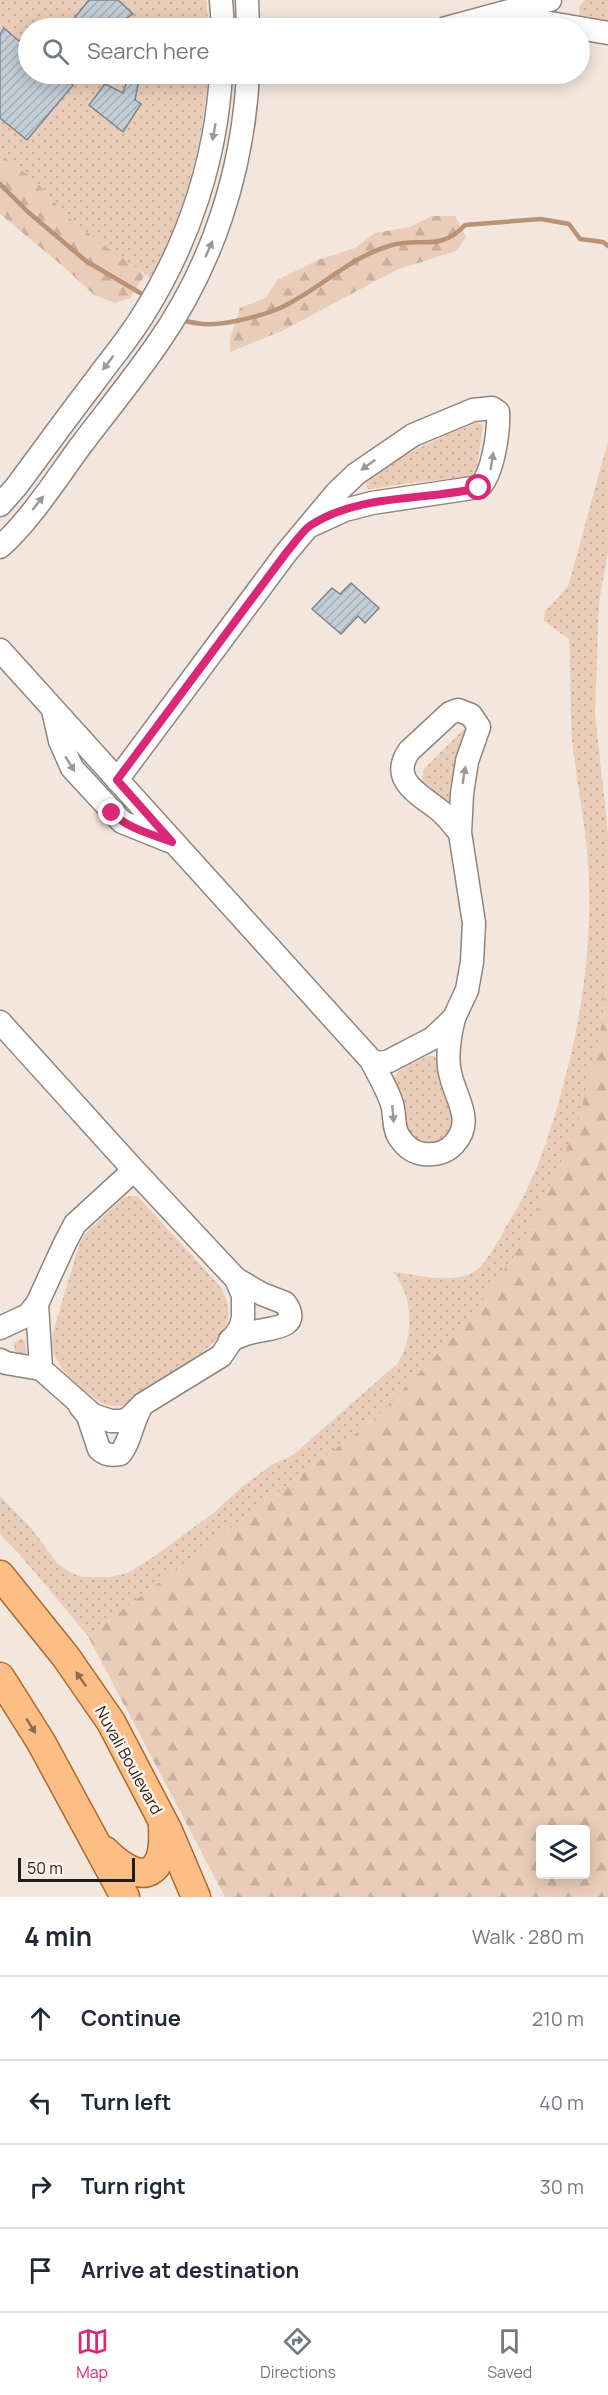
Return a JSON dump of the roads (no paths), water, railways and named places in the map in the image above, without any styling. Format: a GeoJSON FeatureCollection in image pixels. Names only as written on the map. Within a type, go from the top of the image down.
{"type":"FeatureCollection","features":[{"type":"Feature","properties":{"kind":"main road","name":"Nuvali Boulevard"},"geometry":{"type":"LineString","coordinates":[[0,1575],[66,1657],[111,1722],[163,1822],[196,1897]]}},
{"type":"Feature","properties":{"kind":"main road"},"geometry":{"type":"LineString","coordinates":[[0,1677],[41,1742],[125,1897]]}},
{"type":"Feature","properties":{"kind":"main road"},"geometry":{"type":"LineString","coordinates":[[96,1841],[118,1864],[134,1872],[150,1871],[159,1863],[162,1851],[163,1822]]}},
{"type":"Feature","properties":{"kind":"street"},"geometry":{"type":"LineString","coordinates":[[221,0],[222,18]]}},
{"type":"Feature","properties":{"kind":"street"},"geometry":{"type":"LineString","coordinates":[[247,0],[248,18]]}},
{"type":"Feature","properties":{"kind":"street"},"geometry":{"type":"LineString","coordinates":[[487,18],[550,0]]}},
{"type":"Feature","properties":{"kind":"street"},"geometry":{"type":"LineString","coordinates":[[590,30],[608,33]]}},
{"type":"Feature","properties":{"kind":"street"},"geometry":{"type":"LineString","coordinates":[[0,505],[16,488],[143,316],[159,288],[186,231],[208,163],[215,132],[220,84]]}},
{"type":"Feature","properties":{"kind":"street"},"geometry":{"type":"LineString","coordinates":[[0,547],[38,503],[167,329],[183,302],[213,240],[229,196],[243,134],[247,84]]}},
{"type":"Feature","properties":{"kind":"street"},"geometry":{"type":"LineString","coordinates":[[117,780],[286,553],[337,492],[356,474],[413,435],[473,410],[492,408],[498,412],[490,472],[486,482],[479,488],[372,503],[345,510],[310,526]]}},
{"type":"Feature","properties":{"kind":"street"},"geometry":{"type":"LineString","coordinates":[[0,650],[371,1060],[392,1103],[395,1130],[406,1145],[422,1154],[442,1152],[457,1141],[464,1123],[464,1112],[454,1089],[449,1065],[449,1041],[454,1018],[470,978],[474,923],[460,833],[465,770],[479,727],[471,715],[458,710],[450,713],[409,751],[405,757],[403,772],[404,779],[414,792],[446,816],[460,833]]}},
{"type":"Feature","properties":{"kind":"street"},"geometry":{"type":"LineString","coordinates":[[52,708],[65,756],[72,768],[96,795],[122,822],[172,842]]}},
{"type":"Feature","properties":{"kind":"street"},"geometry":{"type":"LineString","coordinates":[[371,1060],[379,1063],[389,1062],[433,1038],[454,1018]]}},
{"type":"Feature","properties":{"kind":"street"},"geometry":{"type":"LineString","coordinates":[[0,1022],[236,1279],[262,1294],[285,1303],[289,1312],[286,1324],[281,1327],[254,1331],[230,1340]]}},
{"type":"Feature","properties":{"kind":"street"},"geometry":{"type":"LineString","coordinates":[[0,1328],[28,1315],[37,1304],[75,1224],[134,1170]]}},
{"type":"Feature","properties":{"kind":"street"},"geometry":{"type":"LineString","coordinates":[[0,1360],[41,1369],[93,1415],[111,1421],[122,1421],[129,1418],[143,1404],[221,1356],[240,1328],[243,1318],[243,1295],[236,1279]]}},
{"type":"Feature","properties":{"kind":"street"},"geometry":{"type":"LineString","coordinates":[[37,1304],[41,1369]]}},
{"type":"Feature","properties":{"kind":"street"},"geometry":{"type":"LineString","coordinates":[[78,1403],[88,1416],[99,1449],[113,1456],[120,1454],[127,1445],[134,1419],[143,1404]]}},
{"type":"Feature","properties":{"kind":"waterway"},"geometry":{"type":"LineString","coordinates":[[0,184],[28,212],[86,261],[147,297]]}},
{"type":"Feature","properties":{"kind":"waterway"},"geometry":{"type":"LineString","coordinates":[[182,320],[215,324],[270,312],[294,301],[374,251],[400,243],[447,239],[465,225],[541,219],[569,224],[580,239],[603,242],[608,246]]}}]}
